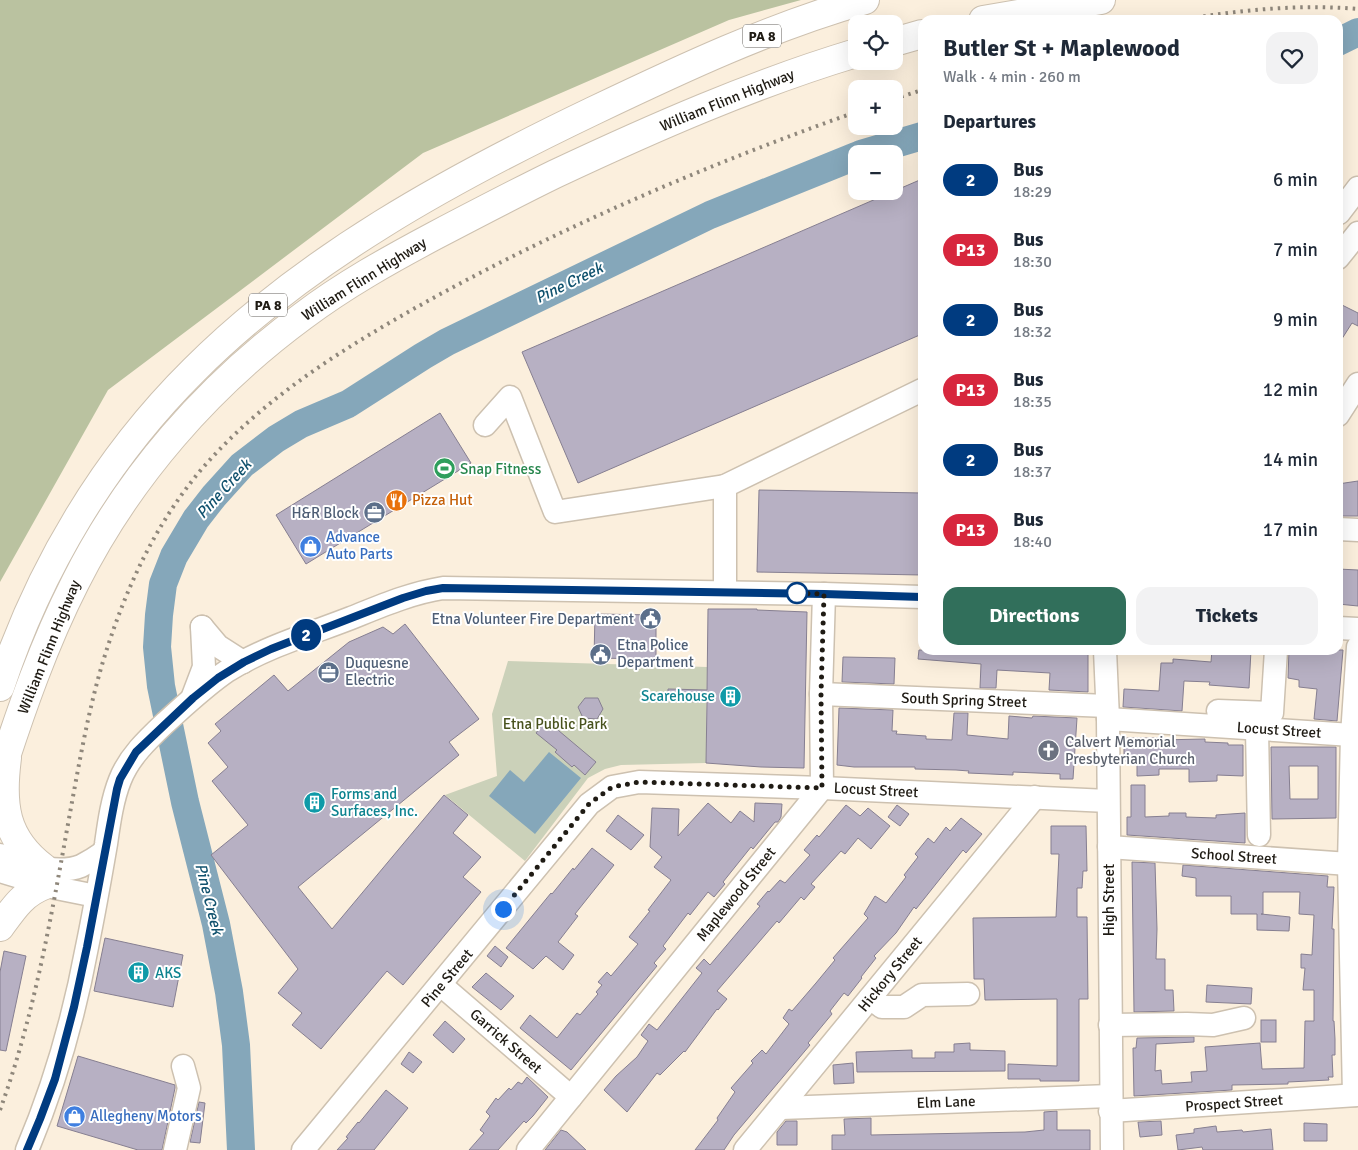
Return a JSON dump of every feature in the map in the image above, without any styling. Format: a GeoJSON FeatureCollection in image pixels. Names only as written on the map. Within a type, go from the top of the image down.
{"type":"FeatureCollection","features":[{"type":"Feature","properties":{"kind":"highway","name":"William Flinn Highway"},"geometry":{"type":"LineString","coordinates":[[0,687],[23,626],[42,586],[73,526],[108,472],[150,418],[193,371],[265,307],[313,272],[404,212],[562,126],[723,52],[805,19],[864,0]]}},
{"type":"Feature","properties":{"kind":"highway"},"geometry":{"type":"LineString","coordinates":[[1012,15],[1101,0]]}},
{"type":"Feature","properties":{"kind":"highway"},"geometry":{"type":"LineString","coordinates":[[903,39],[918,35]]}},
{"type":"Feature","properties":{"kind":"highway","name":"William Flinn Highway"},"geometry":{"type":"LineString","coordinates":[[44,876],[13,835],[8,821],[4,763],[45,650],[74,583],[104,532],[142,475],[174,435],[215,391],[257,352],[304,315],[376,268],[522,190],[673,120],[848,55]]}},
{"type":"Feature","properties":{"kind":"highway"},"geometry":{"type":"LineString","coordinates":[[0,927],[22,898],[44,876]]}},
{"type":"Feature","properties":{"kind":"street"},"geometry":{"type":"LineString","coordinates":[[1343,208],[1358,188]]}},
{"type":"Feature","properties":{"kind":"street"},"geometry":{"type":"LineString","coordinates":[[1343,248],[1358,233]]}},
{"type":"Feature","properties":{"kind":"street"},"geometry":{"type":"LineString","coordinates":[[1343,407],[1358,384]]}},
{"type":"Feature","properties":{"kind":"street"},"geometry":{"type":"LineString","coordinates":[[484,425],[510,397],[555,512],[725,486],[918,392]]}},
{"type":"Feature","properties":{"kind":"street"},"geometry":{"type":"LineString","coordinates":[[725,486],[725,592]]}},
{"type":"Feature","properties":{"kind":"street"},"geometry":{"type":"LineString","coordinates":[[1343,529],[1358,530]]}},
{"type":"Feature","properties":{"kind":"street"},"geometry":{"type":"LineString","coordinates":[[27,1150],[47,1102],[62,1054],[81,978],[111,815],[120,779],[136,752],[147,740],[218,678],[244,662],[271,649],[403,598],[434,589],[725,592],[918,597]]}},
{"type":"Feature","properties":{"kind":"street"},"geometry":{"type":"LineString","coordinates":[[822,788],[821,694],[824,594]]}},
{"type":"Feature","properties":{"kind":"street"},"geometry":{"type":"LineString","coordinates":[[192,699],[204,667],[202,627],[218,646],[244,662]]}},
{"type":"Feature","properties":{"kind":"street"},"geometry":{"type":"LineString","coordinates":[[1343,628],[1358,629]]}},
{"type":"Feature","properties":{"kind":"street"},"geometry":{"type":"LineString","coordinates":[[1356,1095],[1353,865],[1358,647]]}},
{"type":"Feature","properties":{"kind":"street","name":"High Street"},"geometry":{"type":"LineString","coordinates":[[1105,655],[1112,1150]]}},
{"type":"Feature","properties":{"kind":"street"},"geometry":{"type":"LineString","coordinates":[[1218,710],[1272,713],[1276,655]]}},
{"type":"Feature","properties":{"kind":"street","name":"South Spring Street"},"geometry":{"type":"LineString","coordinates":[[821,694],[1107,713]]}},
{"type":"Feature","properties":{"kind":"street","name":"Locust Street"},"geometry":{"type":"LineString","coordinates":[[1107,713],[1355,738]]}},
{"type":"Feature","properties":{"kind":"street"},"geometry":{"type":"LineString","coordinates":[[1257,729],[1259,835]]}},
{"type":"Feature","properties":{"kind":"street","name":"Locust Street"},"geometry":{"type":"LineString","coordinates":[[589,804],[612,787],[639,782],[1108,801]]}},
{"type":"Feature","properties":{"kind":"street","name":"Maplewood Street"},"geometry":{"type":"LineString","coordinates":[[528,1150],[822,788]]}},
{"type":"Feature","properties":{"kind":"street","name":"Hickory Street"},"geometry":{"type":"LineString","coordinates":[[745,1150],[1035,797]]}},
{"type":"Feature","properties":{"kind":"street","name":"Pine Street"},"geometry":{"type":"LineString","coordinates":[[303,1150],[589,804]]}},
{"type":"Feature","properties":{"kind":"street","name":"School Street"},"geometry":{"type":"LineString","coordinates":[[1109,847],[1353,865]]}},
{"type":"Feature","properties":{"kind":"street"},"geometry":{"type":"LineString","coordinates":[[0,872],[44,876],[59,870],[76,867],[104,852]]}},
{"type":"Feature","properties":{"kind":"street"},"geometry":{"type":"LineString","coordinates":[[0,855],[44,876],[96,896]]}},
{"type":"Feature","properties":{"kind":"street","name":"Garrick Street"},"geometry":{"type":"LineString","coordinates":[[442,984],[571,1097]]}},
{"type":"Feature","properties":{"kind":"street"},"geometry":{"type":"LineString","coordinates":[[870,998],[882,1007],[904,1007],[922,995],[968,994]]}},
{"type":"Feature","properties":{"kind":"street"},"geometry":{"type":"LineString","coordinates":[[1110,1025],[1213,1025],[1244,1018]]}},
{"type":"Feature","properties":{"kind":"street"},"geometry":{"type":"LineString","coordinates":[[175,1150],[189,1088],[183,1066]]}},
{"type":"Feature","properties":{"kind":"street","name":"Prospect Street"},"geometry":{"type":"LineString","coordinates":[[1110,1104],[1356,1095]]}},
{"type":"Feature","properties":{"kind":"street","name":"Elm Lane"},"geometry":{"type":"LineString","coordinates":[[781,1108],[1110,1104]]}},
{"type":"Feature","properties":{"kind":"green space"},"geometry":{"type":"Polygon","coordinates":[[[0,0],[801,0],[729,20],[423,153],[108,390],[0,582],[0,0]]]}},
{"type":"Feature","properties":{"kind":"green space","name":"Etna Public Park"},"geometry":{"type":"Polygon","coordinates":[[[508,661],[707,667],[706,763],[621,765],[605,769],[588,778],[525,861],[445,795],[497,776],[492,714],[508,661]]]}},
{"type":"Feature","properties":{"kind":"water"},"geometry":{"type":"Polygon","coordinates":[[[549,752],[581,778],[535,834],[489,796],[510,770],[524,782],[549,752]]]}},
{"type":"Feature","properties":{"kind":"building"},"geometry":{"type":"Polygon","coordinates":[[[918,181],[918,336],[578,483],[522,352],[873,200],[903,200],[903,187],[918,181]]]}},
{"type":"Feature","properties":{"kind":"building"},"geometry":{"type":"Polygon","coordinates":[[[1343,306],[1358,313],[1358,326],[1352,323],[1343,337],[1343,306]]]}},
{"type":"Feature","properties":{"kind":"building"},"geometry":{"type":"Polygon","coordinates":[[[440,413],[471,463],[306,564],[276,515],[440,413]]]}},
{"type":"Feature","properties":{"kind":"building"},"geometry":{"type":"Polygon","coordinates":[[[1358,481],[1358,516],[1343,516],[1343,483],[1358,481]]]}},
{"type":"Feature","properties":{"kind":"building"},"geometry":{"type":"Polygon","coordinates":[[[759,490],[918,493],[918,575],[757,572],[759,490]]]}},
{"type":"Feature","properties":{"kind":"building"},"geometry":{"type":"Polygon","coordinates":[[[1343,569],[1358,570],[1358,606],[1343,604],[1343,569]]]}},
{"type":"Feature","properties":{"kind":"building"},"geometry":{"type":"Polygon","coordinates":[[[708,609],[807,612],[804,768],[706,763],[707,702],[668,701],[668,689],[707,690],[708,609]]]}},
{"type":"Feature","properties":{"kind":"building"},"geometry":{"type":"Polygon","coordinates":[[[595,614],[656,615],[656,659],[594,658],[595,614]]]}},
{"type":"Feature","properties":{"kind":"building","name":"Forms and Surfaces, Inc."},"geometry":{"type":"Polygon","coordinates":[[[405,624],[479,719],[449,742],[459,755],[298,887],[332,929],[444,795],[468,815],[453,833],[481,857],[463,877],[481,892],[403,985],[387,971],[321,1049],[292,1025],[302,1013],[278,993],[298,969],[211,855],[248,825],[212,781],[228,767],[208,743],[221,731],[215,724],[274,675],[288,691],[349,642],[383,627],[393,634],[405,624]]]}},
{"type":"Feature","properties":{"kind":"building"},"geometry":{"type":"Polygon","coordinates":[[[918,655],[1088,655],[1088,692],[1049,690],[1050,673],[997,670],[996,688],[980,688],[981,664],[918,659],[918,655]]]}},
{"type":"Feature","properties":{"kind":"building"},"geometry":{"type":"Polygon","coordinates":[[[1212,655],[1251,655],[1249,688],[1209,685],[1210,682],[1184,681],[1182,711],[1123,707],[1124,689],[1159,691],[1161,663],[1173,663],[1173,659],[1211,662],[1212,655]]]}},
{"type":"Feature","properties":{"kind":"building"},"geometry":{"type":"Polygon","coordinates":[[[1289,655],[1343,655],[1337,721],[1314,719],[1317,689],[1299,687],[1299,680],[1288,678],[1289,655]]]}},
{"type":"Feature","properties":{"kind":"building"},"geometry":{"type":"Polygon","coordinates":[[[843,657],[895,658],[894,684],[842,682],[843,657]]]}},
{"type":"Feature","properties":{"kind":"building"},"geometry":{"type":"Polygon","coordinates":[[[585,698],[598,698],[603,709],[597,719],[583,718],[578,707],[585,698]]]}},
{"type":"Feature","properties":{"kind":"building"},"geometry":{"type":"Polygon","coordinates":[[[839,708],[893,710],[892,731],[897,731],[896,734],[926,736],[926,739],[952,740],[954,713],[968,713],[967,735],[1008,739],[1009,716],[1077,718],[1073,779],[1060,779],[1060,774],[1013,772],[1013,775],[968,773],[969,771],[956,770],[915,769],[915,767],[854,767],[837,765],[839,708]]]}},
{"type":"Feature","properties":{"kind":"building"},"geometry":{"type":"Polygon","coordinates":[[[546,720],[596,762],[585,775],[574,765],[572,767],[555,752],[557,750],[536,733],[546,720]]]}},
{"type":"Feature","properties":{"kind":"building"},"geometry":{"type":"Polygon","coordinates":[[[1124,738],[1158,738],[1158,740],[1205,739],[1205,742],[1243,745],[1243,776],[1217,775],[1217,781],[1189,782],[1189,769],[1159,769],[1159,775],[1137,776],[1137,761],[1124,761],[1124,738]]]}},
{"type":"Feature","properties":{"kind":"building"},"geometry":{"type":"Polygon","coordinates":[[[1271,747],[1336,747],[1336,818],[1272,819],[1271,747]],[[1289,766],[1290,799],[1318,799],[1318,766],[1289,766]]]}},
{"type":"Feature","properties":{"kind":"building"},"geometry":{"type":"Polygon","coordinates":[[[1131,785],[1145,785],[1145,817],[1169,816],[1169,813],[1186,813],[1186,817],[1216,818],[1216,815],[1245,813],[1245,843],[1127,835],[1127,817],[1131,817],[1131,785]]]}},
{"type":"Feature","properties":{"kind":"building"},"geometry":{"type":"Polygon","coordinates":[[[708,803],[731,823],[740,811],[754,822],[755,803],[782,804],[781,817],[753,849],[751,847],[723,882],[725,884],[714,897],[708,892],[690,915],[688,913],[663,946],[666,949],[654,963],[657,966],[571,1070],[520,1028],[530,1015],[557,1038],[577,1013],[580,1015],[598,994],[596,992],[602,985],[598,982],[607,972],[611,976],[638,944],[629,937],[671,880],[654,867],[662,857],[650,847],[652,808],[679,809],[678,836],[708,803]]]}},
{"type":"Feature","properties":{"kind":"building"},"geometry":{"type":"Polygon","coordinates":[[[846,805],[860,816],[868,808],[890,826],[871,849],[858,838],[845,854],[841,851],[811,884],[815,887],[804,900],[801,897],[779,923],[777,921],[717,991],[727,999],[717,1009],[685,1052],[660,1075],[657,1073],[627,1112],[604,1090],[637,1057],[648,1041],[641,1035],[649,1024],[657,1030],[702,973],[696,968],[704,959],[710,965],[760,906],[757,904],[768,891],[780,880],[785,883],[810,855],[804,850],[817,835],[819,837],[846,805]]]}},
{"type":"Feature","properties":{"kind":"building"},"geometry":{"type":"Polygon","coordinates":[[[897,805],[909,814],[900,826],[888,817],[897,805]]]}},
{"type":"Feature","properties":{"kind":"building"},"geometry":{"type":"Polygon","coordinates":[[[618,815],[644,835],[631,850],[606,831],[618,815]]]}},
{"type":"Feature","properties":{"kind":"building"},"geometry":{"type":"Polygon","coordinates":[[[961,818],[982,834],[966,853],[963,850],[916,909],[914,907],[896,933],[874,956],[876,958],[848,996],[844,993],[830,1011],[832,1014],[808,1043],[810,1045],[734,1135],[724,1150],[695,1150],[718,1120],[717,1118],[735,1092],[731,1088],[753,1063],[751,1061],[762,1050],[766,1054],[789,1024],[783,1018],[789,1009],[792,1011],[835,960],[833,958],[868,918],[864,914],[875,896],[886,903],[906,877],[904,875],[918,857],[915,854],[928,838],[934,843],[946,827],[950,831],[961,818]]]}},
{"type":"Feature","properties":{"kind":"building"},"geometry":{"type":"Polygon","coordinates":[[[1051,826],[1086,826],[1087,871],[1083,871],[1082,888],[1077,888],[1077,917],[1087,917],[1088,999],[1079,999],[1079,1081],[1008,1079],[1008,1064],[1057,1066],[1057,999],[985,1000],[984,979],[974,979],[973,918],[1056,917],[1059,854],[1051,854],[1051,826]]]}},
{"type":"Feature","properties":{"kind":"building"},"geometry":{"type":"Polygon","coordinates":[[[592,848],[614,865],[575,914],[578,916],[558,942],[574,955],[563,970],[546,956],[533,969],[506,948],[551,893],[573,868],[574,870],[592,848]]]}},
{"type":"Feature","properties":{"kind":"building"},"geometry":{"type":"Polygon","coordinates":[[[1132,862],[1155,863],[1156,959],[1165,959],[1165,990],[1173,990],[1174,1011],[1134,1012],[1132,862]]]}},
{"type":"Feature","properties":{"kind":"building"},"geometry":{"type":"Polygon","coordinates":[[[1183,865],[1328,876],[1327,887],[1334,887],[1332,929],[1334,929],[1333,1021],[1335,1039],[1335,1055],[1332,1055],[1333,1077],[1328,1077],[1329,1080],[1288,1082],[1288,1084],[1232,1085],[1232,1090],[1134,1096],[1133,1048],[1136,1048],[1137,1038],[1194,1037],[1194,1042],[1156,1044],[1155,1071],[1161,1070],[1162,1084],[1192,1082],[1191,1072],[1207,1071],[1205,1047],[1260,1043],[1262,1069],[1304,1068],[1305,1021],[1314,1021],[1314,990],[1303,990],[1305,968],[1301,968],[1301,954],[1312,955],[1314,915],[1299,914],[1300,892],[1263,892],[1263,914],[1261,914],[1290,917],[1289,931],[1257,930],[1257,914],[1231,914],[1231,896],[1196,896],[1196,878],[1182,876],[1183,865]]]}},
{"type":"Feature","properties":{"kind":"building","name":"AKS"},"geometry":{"type":"Polygon","coordinates":[[[105,938],[183,955],[173,1007],[94,991],[105,938]]]}},
{"type":"Feature","properties":{"kind":"building"},"geometry":{"type":"Polygon","coordinates":[[[495,946],[508,957],[501,967],[487,956],[495,946]]]}},
{"type":"Feature","properties":{"kind":"building"},"geometry":{"type":"Polygon","coordinates":[[[4,951],[26,956],[6,1051],[0,1050],[0,972],[4,951]]]}},
{"type":"Feature","properties":{"kind":"building"},"geometry":{"type":"Polygon","coordinates":[[[486,973],[514,996],[501,1010],[472,987],[486,973]]]}},
{"type":"Feature","properties":{"kind":"building"},"geometry":{"type":"Polygon","coordinates":[[[1207,985],[1252,988],[1251,1004],[1206,1002],[1207,985]]]}},
{"type":"Feature","properties":{"kind":"building"},"geometry":{"type":"Polygon","coordinates":[[[1261,1020],[1276,1020],[1276,1042],[1261,1042],[1261,1020]]]}},
{"type":"Feature","properties":{"kind":"building"},"geometry":{"type":"Polygon","coordinates":[[[445,1021],[465,1039],[453,1053],[433,1035],[445,1021]]]}},
{"type":"Feature","properties":{"kind":"building"},"geometry":{"type":"Polygon","coordinates":[[[970,1043],[970,1050],[1005,1051],[1005,1071],[857,1072],[856,1052],[912,1050],[912,1058],[935,1058],[935,1052],[954,1052],[954,1044],[970,1043]]]}},
{"type":"Feature","properties":{"kind":"building"},"geometry":{"type":"Polygon","coordinates":[[[409,1052],[422,1062],[413,1073],[401,1064],[409,1052]]]}},
{"type":"Feature","properties":{"kind":"building"},"geometry":{"type":"Polygon","coordinates":[[[78,1056],[175,1085],[162,1150],[138,1150],[57,1126],[78,1056]]]}},
{"type":"Feature","properties":{"kind":"building"},"geometry":{"type":"Polygon","coordinates":[[[853,1063],[854,1083],[834,1084],[833,1065],[853,1063]]]}},
{"type":"Feature","properties":{"kind":"building"},"geometry":{"type":"Polygon","coordinates":[[[527,1077],[548,1097],[533,1116],[526,1123],[524,1121],[498,1150],[469,1150],[484,1133],[480,1130],[490,1116],[486,1112],[496,1098],[498,1100],[509,1088],[511,1090],[518,1082],[522,1084],[527,1077]]]}},
{"type":"Feature","properties":{"kind":"building"},"geometry":{"type":"Polygon","coordinates":[[[386,1090],[408,1108],[374,1150],[337,1150],[348,1138],[346,1137],[358,1122],[386,1090]]]}},
{"type":"Feature","properties":{"kind":"building"},"geometry":{"type":"Polygon","coordinates":[[[199,1102],[205,1103],[200,1143],[190,1142],[199,1102]]]}},
{"type":"Feature","properties":{"kind":"building"},"geometry":{"type":"Polygon","coordinates":[[[1057,1111],[1057,1130],[1090,1130],[1090,1150],[832,1150],[832,1135],[845,1135],[844,1119],[871,1118],[871,1135],[1025,1132],[1044,1130],[1044,1112],[1057,1111]]]}},
{"type":"Feature","properties":{"kind":"building"},"geometry":{"type":"Polygon","coordinates":[[[786,1121],[797,1121],[797,1145],[777,1145],[777,1132],[786,1121]]]}},
{"type":"Feature","properties":{"kind":"building"},"geometry":{"type":"Polygon","coordinates":[[[1161,1121],[1162,1135],[1140,1137],[1138,1122],[1161,1121]]]}},
{"type":"Feature","properties":{"kind":"building"},"geometry":{"type":"Polygon","coordinates":[[[1304,1123],[1327,1124],[1327,1141],[1304,1141],[1304,1123]]]}},
{"type":"Feature","properties":{"kind":"building"},"geometry":{"type":"Polygon","coordinates":[[[1216,1126],[1217,1132],[1271,1129],[1273,1150],[1203,1150],[1202,1147],[1178,1150],[1176,1135],[1194,1133],[1194,1129],[1216,1126]]]}},
{"type":"Feature","properties":{"kind":"building"},"geometry":{"type":"Polygon","coordinates":[[[561,1130],[567,1132],[586,1150],[545,1150],[561,1130]]]}},
{"type":"Feature","properties":{"kind":"waterway","name":"Pine Creek"},"geometry":{"type":"LineString","coordinates":[[1343,40],[1358,32]]}},
{"type":"Feature","properties":{"kind":"waterway","name":"Pine Creek"},"geometry":{"type":"LineString","coordinates":[[892,145],[918,137]]}},
{"type":"Feature","properties":{"kind":"waterway","name":"Pine Creek"},"geometry":{"type":"LineString","coordinates":[[241,1150],[236,1045],[229,992],[216,924],[185,802],[161,686],[157,647],[163,584],[174,556],[196,519],[242,465],[276,439],[301,424],[348,404],[447,342],[710,215],[848,159]]}},
{"type":"Feature","properties":{"kind":"railway"},"geometry":{"type":"LineString","coordinates":[[1212,15],[1313,7],[1358,9]]}},
{"type":"Feature","properties":{"kind":"railway"},"geometry":{"type":"LineString","coordinates":[[903,96],[918,91]]}},
{"type":"Feature","properties":{"kind":"railway"},"geometry":{"type":"LineString","coordinates":[[0,1110],[13,1073],[34,996],[86,728],[105,655],[122,606],[144,558],[169,513],[200,471],[225,444],[280,395],[371,333],[435,297],[537,244],[642,196],[748,152],[848,115]]}},
{"type":"Feature","properties":{"kind":"bus line","name":"2"},"geometry":{"type":"LineString","coordinates":[[27,1150],[55,1079],[74,1007],[111,815],[120,779],[136,752],[147,740],[207,686],[228,671],[265,651],[308,634],[415,594],[443,588],[918,597]]}},
{"type":"Feature","properties":{"kind":"place","name":"Snap Fitness"},"geometry":{"type":"Point","coordinates":[444,469]}},
{"type":"Feature","properties":{"kind":"place","name":"Pizza Hut"},"geometry":{"type":"Point","coordinates":[396,500]}},
{"type":"Feature","properties":{"kind":"place","name":"H&R Block"},"geometry":{"type":"Point","coordinates":[375,513]}},
{"type":"Feature","properties":{"kind":"place","name":"Advance Auto Parts"},"geometry":{"type":"Point","coordinates":[310,546]}},
{"type":"Feature","properties":{"kind":"place","name":"Etna Volunteer Fire Department"},"geometry":{"type":"Point","coordinates":[650,619]}},
{"type":"Feature","properties":{"kind":"place","name":"Etna Police Department"},"geometry":{"type":"Point","coordinates":[601,654]}},
{"type":"Feature","properties":{"kind":"place","name":"Duquesne Electric"},"geometry":{"type":"Point","coordinates":[329,672]}},
{"type":"Feature","properties":{"kind":"place","name":"Scarehouse"},"geometry":{"type":"Point","coordinates":[731,696]}},
{"type":"Feature","properties":{"kind":"place","name":"Calvert Memorial Presbyterian Church"},"geometry":{"type":"Point","coordinates":[1049,751]}},
{"type":"Feature","properties":{"kind":"place","name":"Forms and Surfaces, Inc."},"geometry":{"type":"Point","coordinates":[315,803]}},
{"type":"Feature","properties":{"kind":"place","name":"AKS"},"geometry":{"type":"Point","coordinates":[139,973]}},
{"type":"Feature","properties":{"kind":"place","name":"Allegheny Motors"},"geometry":{"type":"Point","coordinates":[74,1116]}},
{"type":"Feature","properties":{"kind":"route"},"geometry":{"type":"LineString","coordinates":[[503,909],[589,804],[612,787],[639,782],[822,788],[821,694],[824,594],[797,593]]}}]}
